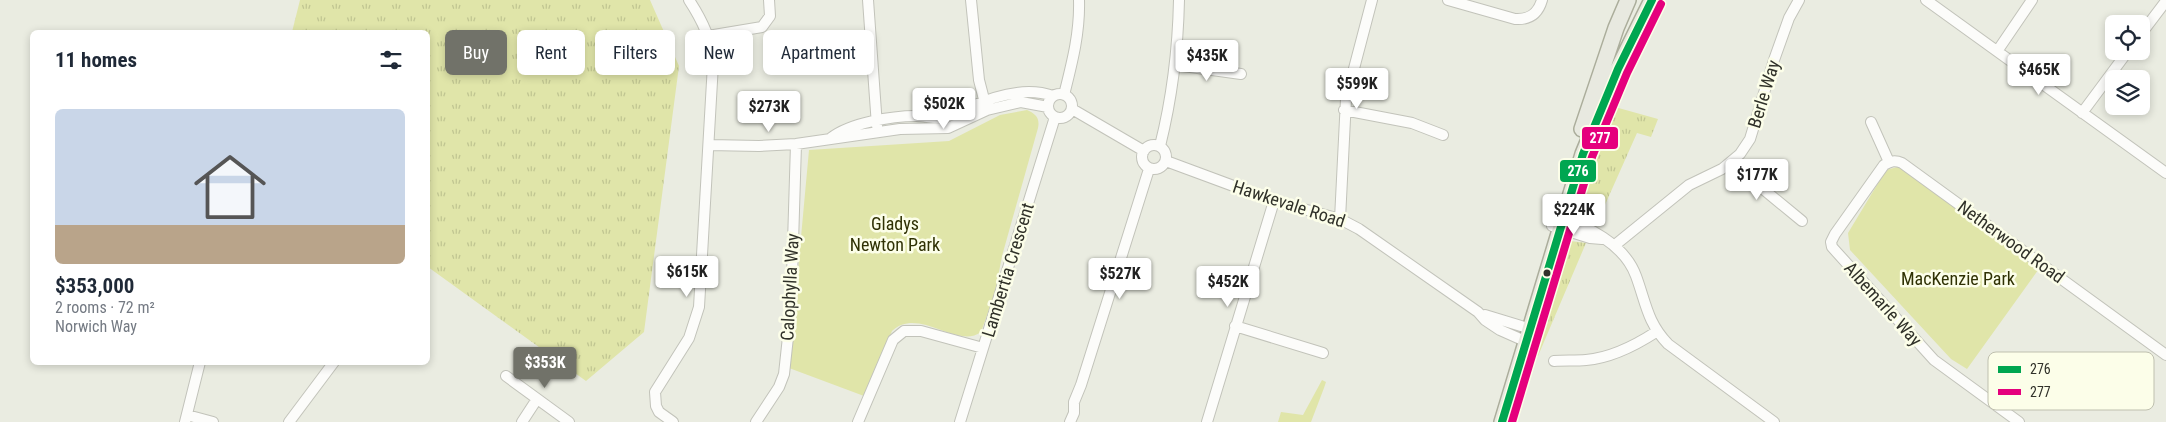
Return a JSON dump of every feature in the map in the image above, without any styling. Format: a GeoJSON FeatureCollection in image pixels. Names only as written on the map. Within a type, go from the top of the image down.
{"type":"FeatureCollection","features":[{"type":"Feature","properties":{"kind":"main road"},"geometry":{"type":"LineString","coordinates":[[1493,422],[1524,334],[1558,222],[1578,138],[1616,28],[1628,0]]}},
{"type":"Feature","properties":{"kind":"main road"},"geometry":{"type":"LineString","coordinates":[[1558,222],[1595,123],[1618,69],[1652,0]]}},
{"type":"Feature","properties":{"kind":"main road"},"geometry":{"type":"LineString","coordinates":[[1502,422],[1524,334]]}},
{"type":"Feature","properties":{"kind":"street"},"geometry":{"type":"LineString","coordinates":[[689,0],[705,30]]}},
{"type":"Feature","properties":{"kind":"street"},"geometry":{"type":"LineString","coordinates":[[744,30],[762,27],[770,16],[769,0]]}},
{"type":"Feature","properties":{"kind":"street"},"geometry":{"type":"LineString","coordinates":[[868,0],[878,132]]}},
{"type":"Feature","properties":{"kind":"street"},"geometry":{"type":"LineString","coordinates":[[971,0],[978,72],[985,106]]}},
{"type":"Feature","properties":{"kind":"street"},"geometry":{"type":"LineString","coordinates":[[1064,95],[1077,44],[1080,19],[1079,0]]}},
{"type":"Feature","properties":{"kind":"street"},"geometry":{"type":"LineString","coordinates":[[1160,146],[1176,65],[1179,0]]}},
{"type":"Feature","properties":{"kind":"street"},"geometry":{"type":"LineString","coordinates":[[1340,219],[1344,110],[1372,0]]}},
{"type":"Feature","properties":{"kind":"street"},"geometry":{"type":"LineString","coordinates":[[1448,0],[1523,20],[1536,13],[1542,0]]}},
{"type":"Feature","properties":{"kind":"street","name":"Berle Way"},"geometry":{"type":"LineString","coordinates":[[1615,245],[1689,185],[1734,160],[1750,139],[1774,60],[1789,18],[1799,0]]}},
{"type":"Feature","properties":{"kind":"street"},"geometry":{"type":"LineString","coordinates":[[1926,0],[1998,50],[2166,173]]}},
{"type":"Feature","properties":{"kind":"street"},"geometry":{"type":"LineString","coordinates":[[1998,50],[2032,0]]}},
{"type":"Feature","properties":{"kind":"street"},"geometry":{"type":"LineString","coordinates":[[2150,22],[2166,1]]}},
{"type":"Feature","properties":{"kind":"street"},"geometry":{"type":"LineString","coordinates":[[2082,113],[2121,60]]}},
{"type":"Feature","properties":{"kind":"street"},"geometry":{"type":"LineString","coordinates":[[1176,65],[1241,74]]}},
{"type":"Feature","properties":{"kind":"street"},"geometry":{"type":"LineString","coordinates":[[673,422],[659,412],[656,406],[655,392],[689,338],[698,307],[712,75]]}},
{"type":"Feature","properties":{"kind":"street"},"geometry":{"type":"LineString","coordinates":[[830,138],[837,133],[876,121],[916,116],[947,117],[985,106],[1020,92],[1034,91],[1053,96],[1064,95],[1070,100],[1072,110],[1144,151]]}},
{"type":"Feature","properties":{"kind":"street"},"geometry":{"type":"LineString","coordinates":[[1053,96],[1048,107],[1055,117],[1066,117],[1072,110]]}},
{"type":"Feature","properties":{"kind":"street"},"geometry":{"type":"LineString","coordinates":[[709,144],[759,146],[796,144],[919,127],[931,129],[948,128],[985,106],[1021,102],[1048,107]]}},
{"type":"Feature","properties":{"kind":"street"},"geometry":{"type":"LineString","coordinates":[[1344,110],[1412,123],[1443,135]]}},
{"type":"Feature","properties":{"kind":"street","name":"Lambertia Crescent"},"geometry":{"type":"LineString","coordinates":[[960,422],[1055,117]]}},
{"type":"Feature","properties":{"kind":"street"},"geometry":{"type":"LineString","coordinates":[[1871,122],[1889,162]]}},
{"type":"Feature","properties":{"kind":"street","name":"Calophylla Way"},"geometry":{"type":"LineString","coordinates":[[756,422],[779,387],[784,374],[791,309],[796,144]]}},
{"type":"Feature","properties":{"kind":"street"},"geometry":{"type":"LineString","coordinates":[[1151,146],[1160,146],[1166,153],[1166,161],[1159,169],[1149,169],[1143,161],[1144,151],[1151,146]]}},
{"type":"Feature","properties":{"kind":"street"},"geometry":{"type":"LineString","coordinates":[[1734,160],[1757,184],[1802,221]]}},
{"type":"Feature","properties":{"kind":"street","name":"Netherwood Road"},"geometry":{"type":"LineString","coordinates":[[1889,162],[1895,160],[1902,163],[2166,355]]}},
{"type":"Feature","properties":{"kind":"street","name":"Hawkevale Road"},"geometry":{"type":"LineString","coordinates":[[1166,161],[1274,200],[1340,219],[1359,229],[1478,312],[1484,320],[1524,334]]}},
{"type":"Feature","properties":{"kind":"street","name":"Albemarle Way"},"geometry":{"type":"LineString","coordinates":[[1889,162],[1884,165],[1835,234],[1831,242],[1832,247],[1934,360],[1988,399]]}},
{"type":"Feature","properties":{"kind":"street"},"geometry":{"type":"LineString","coordinates":[[1070,422],[1074,413],[1074,402],[1081,386],[1149,169]]}},
{"type":"Feature","properties":{"kind":"street"},"geometry":{"type":"LineString","coordinates":[[1207,422],[1274,200]]}},
{"type":"Feature","properties":{"kind":"street"},"geometry":{"type":"LineString","coordinates":[[1558,222],[1589,229],[1602,239],[1615,245],[1627,258],[1635,274],[1646,312],[1656,332],[1668,344],[1774,422]]}},
{"type":"Feature","properties":{"kind":"street"},"geometry":{"type":"LineString","coordinates":[[1235,326],[1323,353]]}},
{"type":"Feature","properties":{"kind":"street"},"geometry":{"type":"LineString","coordinates":[[858,422],[893,340],[904,331],[921,331],[983,348]]}},
{"type":"Feature","properties":{"kind":"street"},"geometry":{"type":"LineString","coordinates":[[1554,360],[1586,360],[1601,357],[1624,349],[1656,332]]}},
{"type":"Feature","properties":{"kind":"street"},"geometry":{"type":"LineString","coordinates":[[199,365],[186,418],[213,422]]}},
{"type":"Feature","properties":{"kind":"street"},"geometry":{"type":"LineString","coordinates":[[289,422],[332,365]]}},
{"type":"Feature","properties":{"kind":"street"},"geometry":{"type":"LineString","coordinates":[[506,376],[569,422]]}},
{"type":"Feature","properties":{"kind":"street"},"geometry":{"type":"LineString","coordinates":[[522,422],[537,399]]}},
{"type":"Feature","properties":{"kind":"street","name":"Albemarle Way"},"geometry":{"type":"LineString","coordinates":[[2003,410],[2019,422]]}},
{"type":"Feature","properties":{"kind":"green space"},"geometry":{"type":"Polygon","coordinates":[[[300,0],[650,0],[663,30],[595,30],[595,75],[675,75],[675,57],[679,66],[644,332],[586,381],[430,268],[430,30],[292,30],[300,0]]]}},
{"type":"Feature","properties":{"kind":"green space"},"geometry":{"type":"Polygon","coordinates":[[[1615,107],[1658,119],[1651,137],[1637,133],[1596,225],[1582,216],[1580,201],[1591,166],[1594,149],[1607,114],[1615,107]]]}},
{"type":"Feature","properties":{"kind":"green space","name":"Gladys Newton Park"},"geometry":{"type":"Polygon","coordinates":[[[1027,110],[1037,117],[1038,128],[1002,256],[995,293],[981,332],[971,336],[961,336],[914,323],[903,325],[892,331],[864,396],[789,368],[809,150],[949,141],[1000,115],[1027,110]]]}},
{"type":"Feature","properties":{"kind":"green space","name":"MacKenzie Park"},"geometry":{"type":"Polygon","coordinates":[[[1901,166],[2041,266],[1967,369],[1951,359],[1850,250],[1848,233],[1886,170],[1901,166]]]}},
{"type":"Feature","properties":{"kind":"green space"},"geometry":{"type":"Polygon","coordinates":[[[1571,241],[1586,243],[1538,356],[1535,356],[1565,249],[1571,241]]]}},
{"type":"Feature","properties":{"kind":"green space"},"geometry":{"type":"Polygon","coordinates":[[[1322,380],[1326,382],[1311,422],[1278,422],[1281,412],[1303,415],[1322,380]]]}},
{"type":"Feature","properties":{"kind":"transit line","name":"276"},"geometry":{"type":"LineString","coordinates":[[1502,422],[1583,154],[1618,69],[1652,0]]}},
{"type":"Feature","properties":{"kind":"transit line","name":"277"},"geometry":{"type":"LineString","coordinates":[[1512,422],[1592,157],[1627,73],[1661,4]]}}]}
